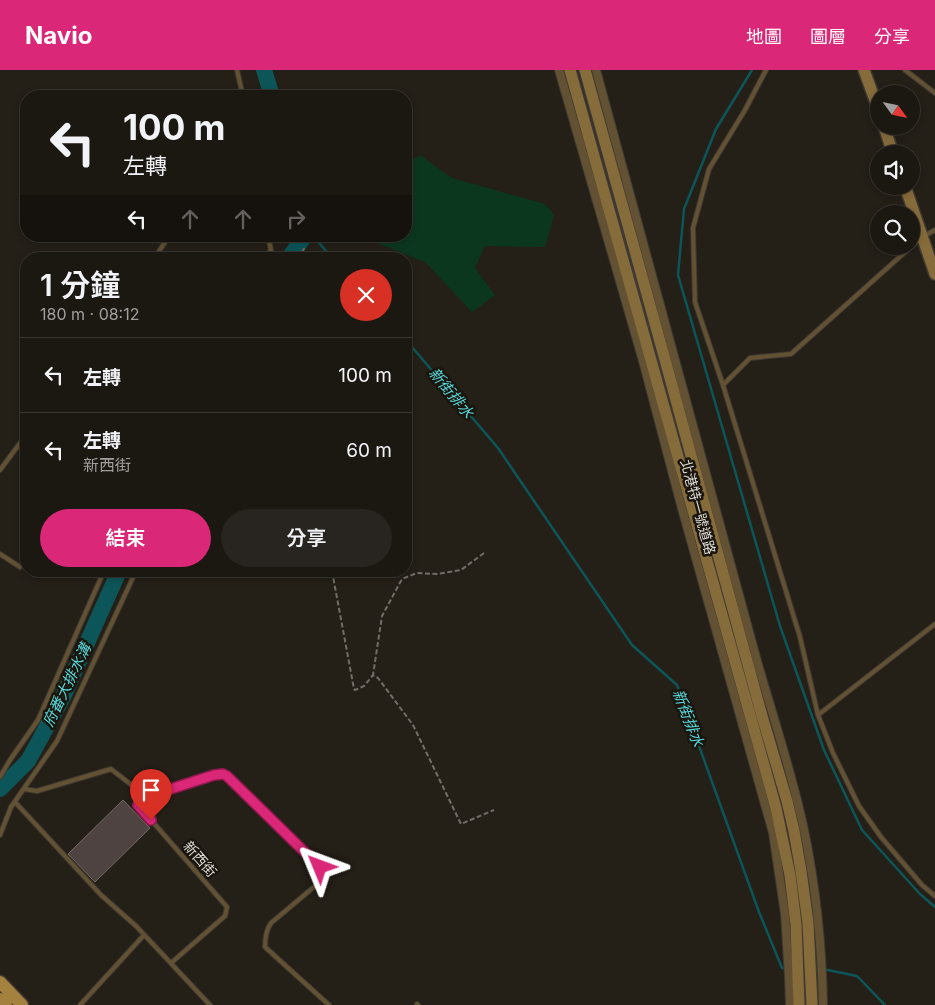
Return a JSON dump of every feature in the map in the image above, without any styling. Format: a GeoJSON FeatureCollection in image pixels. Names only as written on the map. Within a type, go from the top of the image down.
{"type":"FeatureCollection","features":[{"type":"Feature","properties":{"kind":"main road"},"geometry":{"type":"LineString","coordinates":[[0,982],[22,1005]]}},
{"type":"Feature","properties":{"kind":"main road"},"geometry":{"type":"LineString","coordinates":[[0,998],[6,1005]]}},
{"type":"Feature","properties":{"kind":"street","name":"北港特一號道路"},"geometry":{"type":"LineString","coordinates":[[559,70],[640,352],[773,833],[785,914],[804,956]]}},
{"type":"Feature","properties":{"kind":"street","name":"北港特一號道路"},"geometry":{"type":"LineString","coordinates":[[570,70],[776,808],[790,875],[796,924],[804,956]]}},
{"type":"Feature","properties":{"kind":"street","name":"北港特一號道路"},"geometry":{"type":"LineString","coordinates":[[585,70],[787,801],[801,871],[808,923],[804,956]]}},
{"type":"Feature","properties":{"kind":"street","name":"北港特一號道路"},"geometry":{"type":"LineString","coordinates":[[596,70],[804,830],[814,882],[819,924],[804,956]]}},
{"type":"Feature","properties":{"kind":"street"},"geometry":{"type":"LineString","coordinates":[[864,70],[870,86]]}},
{"type":"Feature","properties":{"kind":"street"},"geometry":{"type":"LineString","coordinates":[[908,195],[935,274]]}},
{"type":"Feature","properties":{"kind":"street"},"geometry":{"type":"LineString","coordinates":[[790,1005],[794,977],[804,956]]}},
{"type":"Feature","properties":{"kind":"street"},"geometry":{"type":"LineString","coordinates":[[804,956],[817,978],[823,1005]]}},
{"type":"Feature","properties":{"kind":"street"},"geometry":{"type":"LineString","coordinates":[[794,977],[799,1005]]}},
{"type":"Feature","properties":{"kind":"street"},"geometry":{"type":"LineString","coordinates":[[812,1005],[817,978]]}},
{"type":"Feature","properties":{"kind":"lane"},"geometry":{"type":"LineString","coordinates":[[238,70],[242,90]]}},
{"type":"Feature","properties":{"kind":"lane"},"geometry":{"type":"LineString","coordinates":[[766,70],[745,110],[709,169],[693,228],[695,302],[723,385],[800,638],[818,715],[833,753],[859,806],[881,837],[922,885],[935,896]]}},
{"type":"Feature","properties":{"kind":"lane"},"geometry":{"type":"LineString","coordinates":[[905,70],[935,93]]}},
{"type":"Feature","properties":{"kind":"lane"},"geometry":{"type":"LineString","coordinates":[[723,385],[750,358],[791,354],[922,237],[935,230]]}},
{"type":"Feature","properties":{"kind":"lane"},"geometry":{"type":"LineString","coordinates":[[269,242],[270,250]]}},
{"type":"Feature","properties":{"kind":"lane"},"geometry":{"type":"LineString","coordinates":[[0,470],[20,443]]}},
{"type":"Feature","properties":{"kind":"lane"},"geometry":{"type":"LineString","coordinates":[[0,554],[20,567]]}},
{"type":"Feature","properties":{"kind":"lane"},"geometry":{"type":"LineString","coordinates":[[0,777],[38,720],[101,577]]}},
{"type":"Feature","properties":{"kind":"lane"},"geometry":{"type":"LineString","coordinates":[[0,835],[11,807],[57,741],[133,577]]}},
{"type":"Feature","properties":{"kind":"lane"},"geometry":{"type":"LineString","coordinates":[[818,715],[935,624]]}},
{"type":"Feature","properties":{"kind":"lane"},"geometry":{"type":"LineString","coordinates":[[24,789],[37,791],[111,769],[143,794],[155,794],[214,775],[223,774],[227,776],[320,867],[321,881],[271,923],[267,928],[264,947],[329,1005]]}},
{"type":"Feature","properties":{"kind":"lane","name":"新西街"},"geometry":{"type":"LineString","coordinates":[[143,794],[138,805],[227,907],[225,916],[171,963]]}},
{"type":"Feature","properties":{"kind":"lane"},"geometry":{"type":"LineString","coordinates":[[15,802],[101,895],[136,926],[210,1005]]}},
{"type":"Feature","properties":{"kind":"lane"},"geometry":{"type":"LineString","coordinates":[[80,1005],[144,936]]}},
{"type":"Feature","properties":{"kind":"path"},"geometry":{"type":"LineString","coordinates":[[303,252],[306,247]]}},
{"type":"Feature","properties":{"kind":"path"},"geometry":{"type":"LineString","coordinates":[[412,575],[418,573],[437,574],[460,570],[484,553]]}},
{"type":"Feature","properties":{"kind":"path"},"geometry":{"type":"LineString","coordinates":[[333,577],[355,690],[364,686],[373,675],[382,616],[402,579],[407,577]]}},
{"type":"Feature","properties":{"kind":"path"},"geometry":{"type":"LineString","coordinates":[[373,675],[378,678],[413,725],[461,824],[494,810]]}},
{"type":"Feature","properties":{"kind":"green space"},"geometry":{"type":"Polygon","coordinates":[[[420,155],[452,178],[545,204],[554,215],[545,247],[485,246],[475,268],[495,295],[472,312],[425,262],[412,257],[412,252],[400,252],[374,242],[412,242],[412,160],[420,155]]]}},
{"type":"Feature","properties":{"kind":"building"},"geometry":{"type":"Polygon","coordinates":[[[123,800],[150,828],[95,882],[68,854],[123,800]]]}},
{"type":"Feature","properties":{"kind":"waterway","name":"新街排水"},"geometry":{"type":"LineString","coordinates":[[264,70],[270,90]]}},
{"type":"Feature","properties":{"kind":"waterway"},"geometry":{"type":"LineString","coordinates":[[752,70],[716,129],[684,209],[678,275],[780,626],[824,750],[862,830],[920,894],[935,907]]}},
{"type":"Feature","properties":{"kind":"waterway","name":"府番大排水溝"},"geometry":{"type":"LineString","coordinates":[[293,252],[301,242]]}},
{"type":"Feature","properties":{"kind":"waterway","name":"新街排水"},"geometry":{"type":"LineString","coordinates":[[318,242],[327,252]]}},
{"type":"Feature","properties":{"kind":"waterway","name":"新街排水"},"geometry":{"type":"LineString","coordinates":[[412,347],[498,448],[632,645],[677,685],[759,912],[782,968],[786,968]]}},
{"type":"Feature","properties":{"kind":"waterway","name":"府番大排水溝"},"geometry":{"type":"LineString","coordinates":[[0,789],[28,761],[63,697],[116,577]]}},
{"type":"Feature","properties":{"kind":"waterway","name":"新街排水"},"geometry":{"type":"LineString","coordinates":[[814,968],[857,976],[885,1005]]}},
{"type":"Feature","properties":{"kind":"route"},"geometry":{"type":"LineString","coordinates":[[151,820],[138,805],[143,794],[155,794],[214,775],[223,774],[320,867]]}}]}
